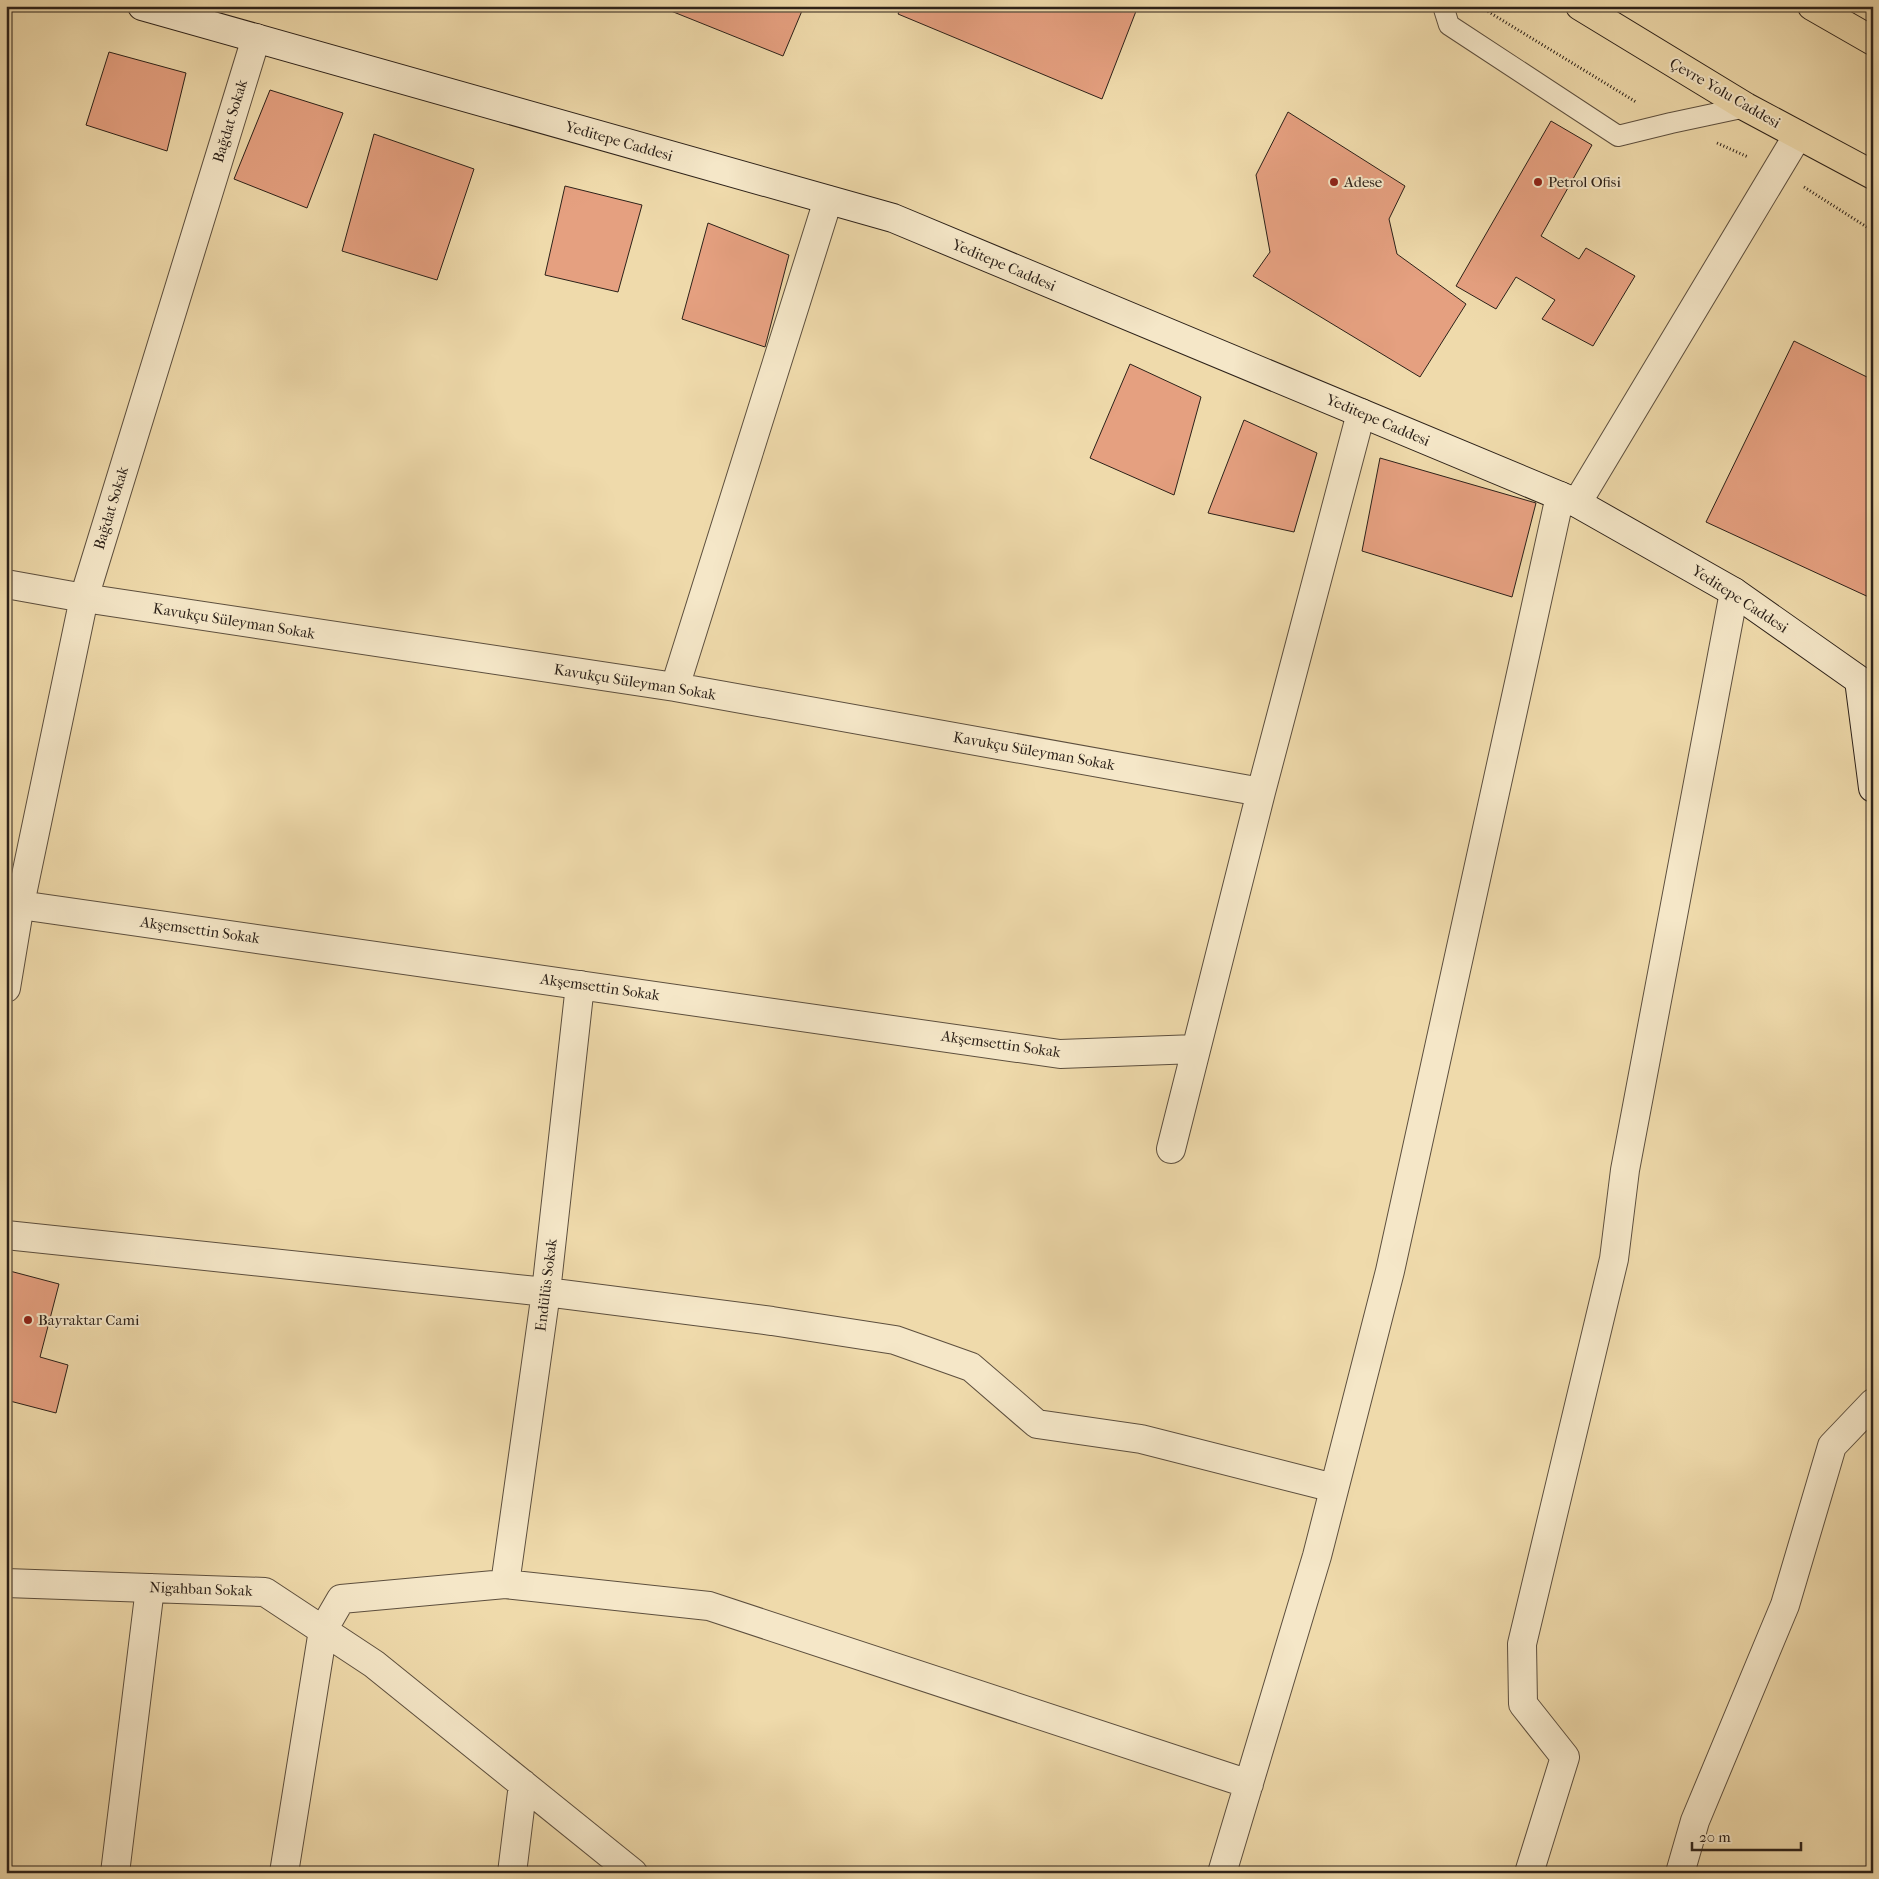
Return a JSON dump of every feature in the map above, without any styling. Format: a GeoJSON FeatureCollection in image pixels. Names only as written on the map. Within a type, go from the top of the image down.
{"type":"FeatureCollection","features":[{"type":"Feature","properties":{"kind":"highway","name":"Çevre Yolu Caddesi"},"geometry":{"type":"LineString","coordinates":[[1580,6],[1746,108],[1873,175]]}},
{"type":"Feature","properties":{"kind":"highway"},"geometry":{"type":"LineString","coordinates":[[1812,6],[1873,41]]}},
{"type":"Feature","properties":{"kind":"street","name":"Yeditepe Caddesi"},"geometry":{"type":"LineString","coordinates":[[142,6],[893,218],[1569,499],[1734,592],[1866,685]]}},
{"type":"Feature","properties":{"kind":"street","name":"Bağdat Sokak"},"geometry":{"type":"LineString","coordinates":[[6,988],[13,903],[84,598],[256,38]]}},
{"type":"Feature","properties":{"kind":"street"},"geometry":{"type":"LineString","coordinates":[[1222,1873],[1317,1556],[1390,1271],[1569,499],[1798,135]]}},
{"type":"Feature","properties":{"kind":"street"},"geometry":{"type":"LineString","coordinates":[[675,687],[828,200]]}},
{"type":"Feature","properties":{"kind":"street"},"geometry":{"type":"LineString","coordinates":[[1171,1148],[1261,792],[1361,413]]}},
{"type":"Feature","properties":{"kind":"street","name":"Kavukçu Süleyman Sokak"},"geometry":{"type":"LineString","coordinates":[[6,584],[84,598],[675,687],[1261,792]]}},
{"type":"Feature","properties":{"kind":"street"},"geometry":{"type":"LineString","coordinates":[[1529,1873],[1565,1757],[1522,1704],[1522,1644],[1614,1259],[1627,1160],[1734,592]]}},
{"type":"Feature","properties":{"kind":"street"},"geometry":{"type":"LineString","coordinates":[[1866,685],[1873,788]]}},
{"type":"Feature","properties":{"kind":"street","name":"Akşemsettin Sokak"},"geometry":{"type":"LineString","coordinates":[[13,903],[1060,1054],[1196,1049]]}},
{"type":"Feature","properties":{"kind":"street","name":"Endülüs Sokak"},"geometry":{"type":"LineString","coordinates":[[505,1584],[546,1292],[580,985]]}},
{"type":"Feature","properties":{"kind":"street"},"geometry":{"type":"LineString","coordinates":[[6,1235],[546,1292],[772,1321],[895,1340],[971,1367],[1037,1424],[1141,1439],[1334,1488]]}},
{"type":"Feature","properties":{"kind":"street"},"geometry":{"type":"LineString","coordinates":[[1680,1873],[1695,1821],[1785,1605],[1832,1446],[1873,1403]]}},
{"type":"Feature","properties":{"kind":"street","name":"Nigahban Sokak"},"geometry":{"type":"LineString","coordinates":[[6,1583],[265,1592],[374,1664],[633,1873]]}},
{"type":"Feature","properties":{"kind":"street"},"geometry":{"type":"LineString","coordinates":[[284,1873],[323,1630],[341,1599],[505,1584],[710,1606],[1249,1784]]}},
{"type":"Feature","properties":{"kind":"street"},"geometry":{"type":"LineString","coordinates":[[115,1873],[150,1588]]}},
{"type":"Feature","properties":{"kind":"street"},"geometry":{"type":"LineString","coordinates":[[512,1873],[523,1784]]}},
{"type":"Feature","properties":{"kind":"lane"},"geometry":{"type":"LineString","coordinates":[[1443,6],[1449,25],[1618,136],[1746,108]]}},
{"type":"Feature","properties":{"kind":"building"},"geometry":{"type":"Polygon","coordinates":[[[667,6],[804,6],[783,56],[666,9],[667,6]]]}},
{"type":"Feature","properties":{"kind":"building"},"geometry":{"type":"Polygon","coordinates":[[[902,6],[1138,6],[1102,99],[898,14],[902,6]]]}},
{"type":"Feature","properties":{"kind":"building"},"geometry":{"type":"Polygon","coordinates":[[[109,52],[186,73],[167,151],[86,125],[109,52]]]}},
{"type":"Feature","properties":{"kind":"building"},"geometry":{"type":"Polygon","coordinates":[[[270,90],[343,113],[307,208],[234,179],[270,90]]]}},
{"type":"Feature","properties":{"kind":"building"},"geometry":{"type":"Polygon","coordinates":[[[1288,112],[1405,186],[1389,219],[1397,254],[1466,304],[1420,377],[1253,276],[1270,252],[1256,175],[1288,112]]]}},
{"type":"Feature","properties":{"kind":"building"},"geometry":{"type":"Polygon","coordinates":[[[1551,121],[1592,145],[1541,236],[1579,259],[1586,248],[1635,276],[1593,346],[1542,319],[1555,300],[1516,277],[1496,309],[1456,286],[1551,121]]]}},
{"type":"Feature","properties":{"kind":"building"},"geometry":{"type":"Polygon","coordinates":[[[374,134],[474,169],[437,280],[342,251],[374,134]]]}},
{"type":"Feature","properties":{"kind":"building"},"geometry":{"type":"Polygon","coordinates":[[[565,186],[642,205],[618,292],[545,275],[565,186]]]}},
{"type":"Feature","properties":{"kind":"building"},"geometry":{"type":"Polygon","coordinates":[[[708,223],[789,255],[765,347],[682,319],[708,223]]]}},
{"type":"Feature","properties":{"kind":"building"},"geometry":{"type":"Polygon","coordinates":[[[1794,341],[1873,380],[1873,599],[1706,522],[1794,341]]]}},
{"type":"Feature","properties":{"kind":"building"},"geometry":{"type":"Polygon","coordinates":[[[1130,364],[1201,397],[1174,495],[1090,458],[1130,364]]]}},
{"type":"Feature","properties":{"kind":"building"},"geometry":{"type":"Polygon","coordinates":[[[1244,420],[1317,453],[1294,532],[1208,513],[1244,420]]]}},
{"type":"Feature","properties":{"kind":"building"},"geometry":{"type":"Polygon","coordinates":[[[1380,458],[1536,503],[1512,597],[1362,551],[1380,458]]]}},
{"type":"Feature","properties":{"kind":"building","name":"Bayraktar Cami"},"geometry":{"type":"Polygon","coordinates":[[[6,1270],[59,1284],[40,1357],[68,1365],[56,1413],[6,1400],[6,1270]]]}},
{"type":"Feature","properties":{"kind":"place","name":"Adese"},"geometry":{"type":"Point","coordinates":[1334,182]}},
{"type":"Feature","properties":{"kind":"place","name":"Petrol Ofisi"},"geometry":{"type":"Point","coordinates":[1538,182]}},
{"type":"Feature","properties":{"kind":"place","name":"Bayraktar Cami"},"geometry":{"type":"Point","coordinates":[28,1320]}}]}
